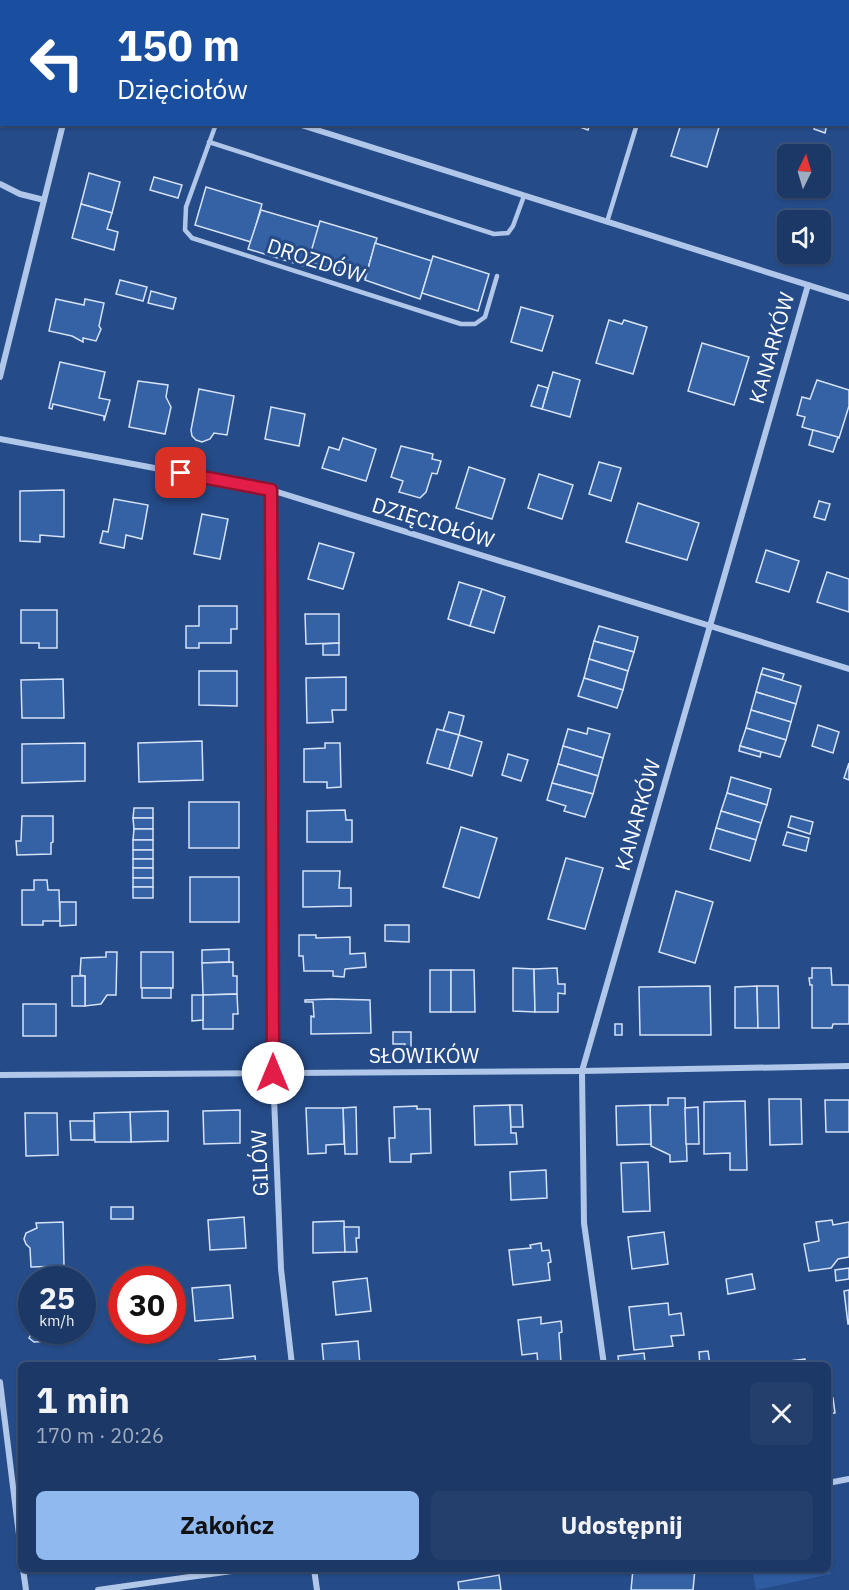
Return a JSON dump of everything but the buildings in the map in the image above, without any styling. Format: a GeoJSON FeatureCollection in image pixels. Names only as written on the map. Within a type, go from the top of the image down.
{"type":"FeatureCollection","features":[{"type":"Feature","properties":{"kind":"street"},"geometry":{"type":"LineString","coordinates":[[0,377],[62,126]]}},
{"type":"Feature","properties":{"kind":"street"},"geometry":{"type":"LineString","coordinates":[[304,126],[849,298]]}},
{"type":"Feature","properties":{"kind":"street"},"geometry":{"type":"LineString","coordinates":[[0,184],[20,194],[44,200]]}},
{"type":"Feature","properties":{"kind":"street","name":"KANARKÓW"},"geometry":{"type":"LineString","coordinates":[[604,1362],[584,1223],[582,1071],[808,285]]}},
{"type":"Feature","properties":{"kind":"street","name":"DZIĘCIOŁÓW"},"geometry":{"type":"LineString","coordinates":[[0,439],[271,490],[849,669]]}},
{"type":"Feature","properties":{"kind":"street","name":"GILÓW"},"geometry":{"type":"LineString","coordinates":[[271,490],[273,1073],[281,1269],[292,1362]]}},
{"type":"Feature","properties":{"kind":"street","name":"SŁOWIKÓW"},"geometry":{"type":"LineString","coordinates":[[0,1075],[582,1071],[849,1066]]}},
{"type":"Feature","properties":{"kind":"street"},"geometry":{"type":"LineString","coordinates":[[0,1382],[1,1409],[18,1530]]}},
{"type":"Feature","properties":{"kind":"street"},"geometry":{"type":"LineString","coordinates":[[831,1482],[849,1479]]}},
{"type":"Feature","properties":{"kind":"street"},"geometry":{"type":"LineString","coordinates":[[23,1572],[26,1590]]}},
{"type":"Feature","properties":{"kind":"street"},"geometry":{"type":"LineString","coordinates":[[98,1590],[225,1572]]}},
{"type":"Feature","properties":{"kind":"street"},"geometry":{"type":"LineString","coordinates":[[314,1572],[317,1590]]}},
{"type":"Feature","properties":{"kind":"lane","name":"DROZDÓW"},"geometry":{"type":"LineString","coordinates":[[215,126],[186,207],[185,230],[192,238],[460,324],[476,324],[484,317],[497,276]]}},
{"type":"Feature","properties":{"kind":"lane"},"geometry":{"type":"LineString","coordinates":[[607,222],[636,126]]}},
{"type":"Feature","properties":{"kind":"lane"},"geometry":{"type":"LineString","coordinates":[[209,142],[494,234],[508,233],[513,226],[524,196]]}},
{"type":"Feature","properties":{"kind":"shaded area"},"geometry":{"type":"Polygon","coordinates":[[[753,1572],[831,1572],[831,1574],[756,1590],[753,1572]]]}},
{"type":"Feature","properties":{"kind":"route"},"geometry":{"type":"LineString","coordinates":[[181,473],[271,490],[273,1073]]}}]}
